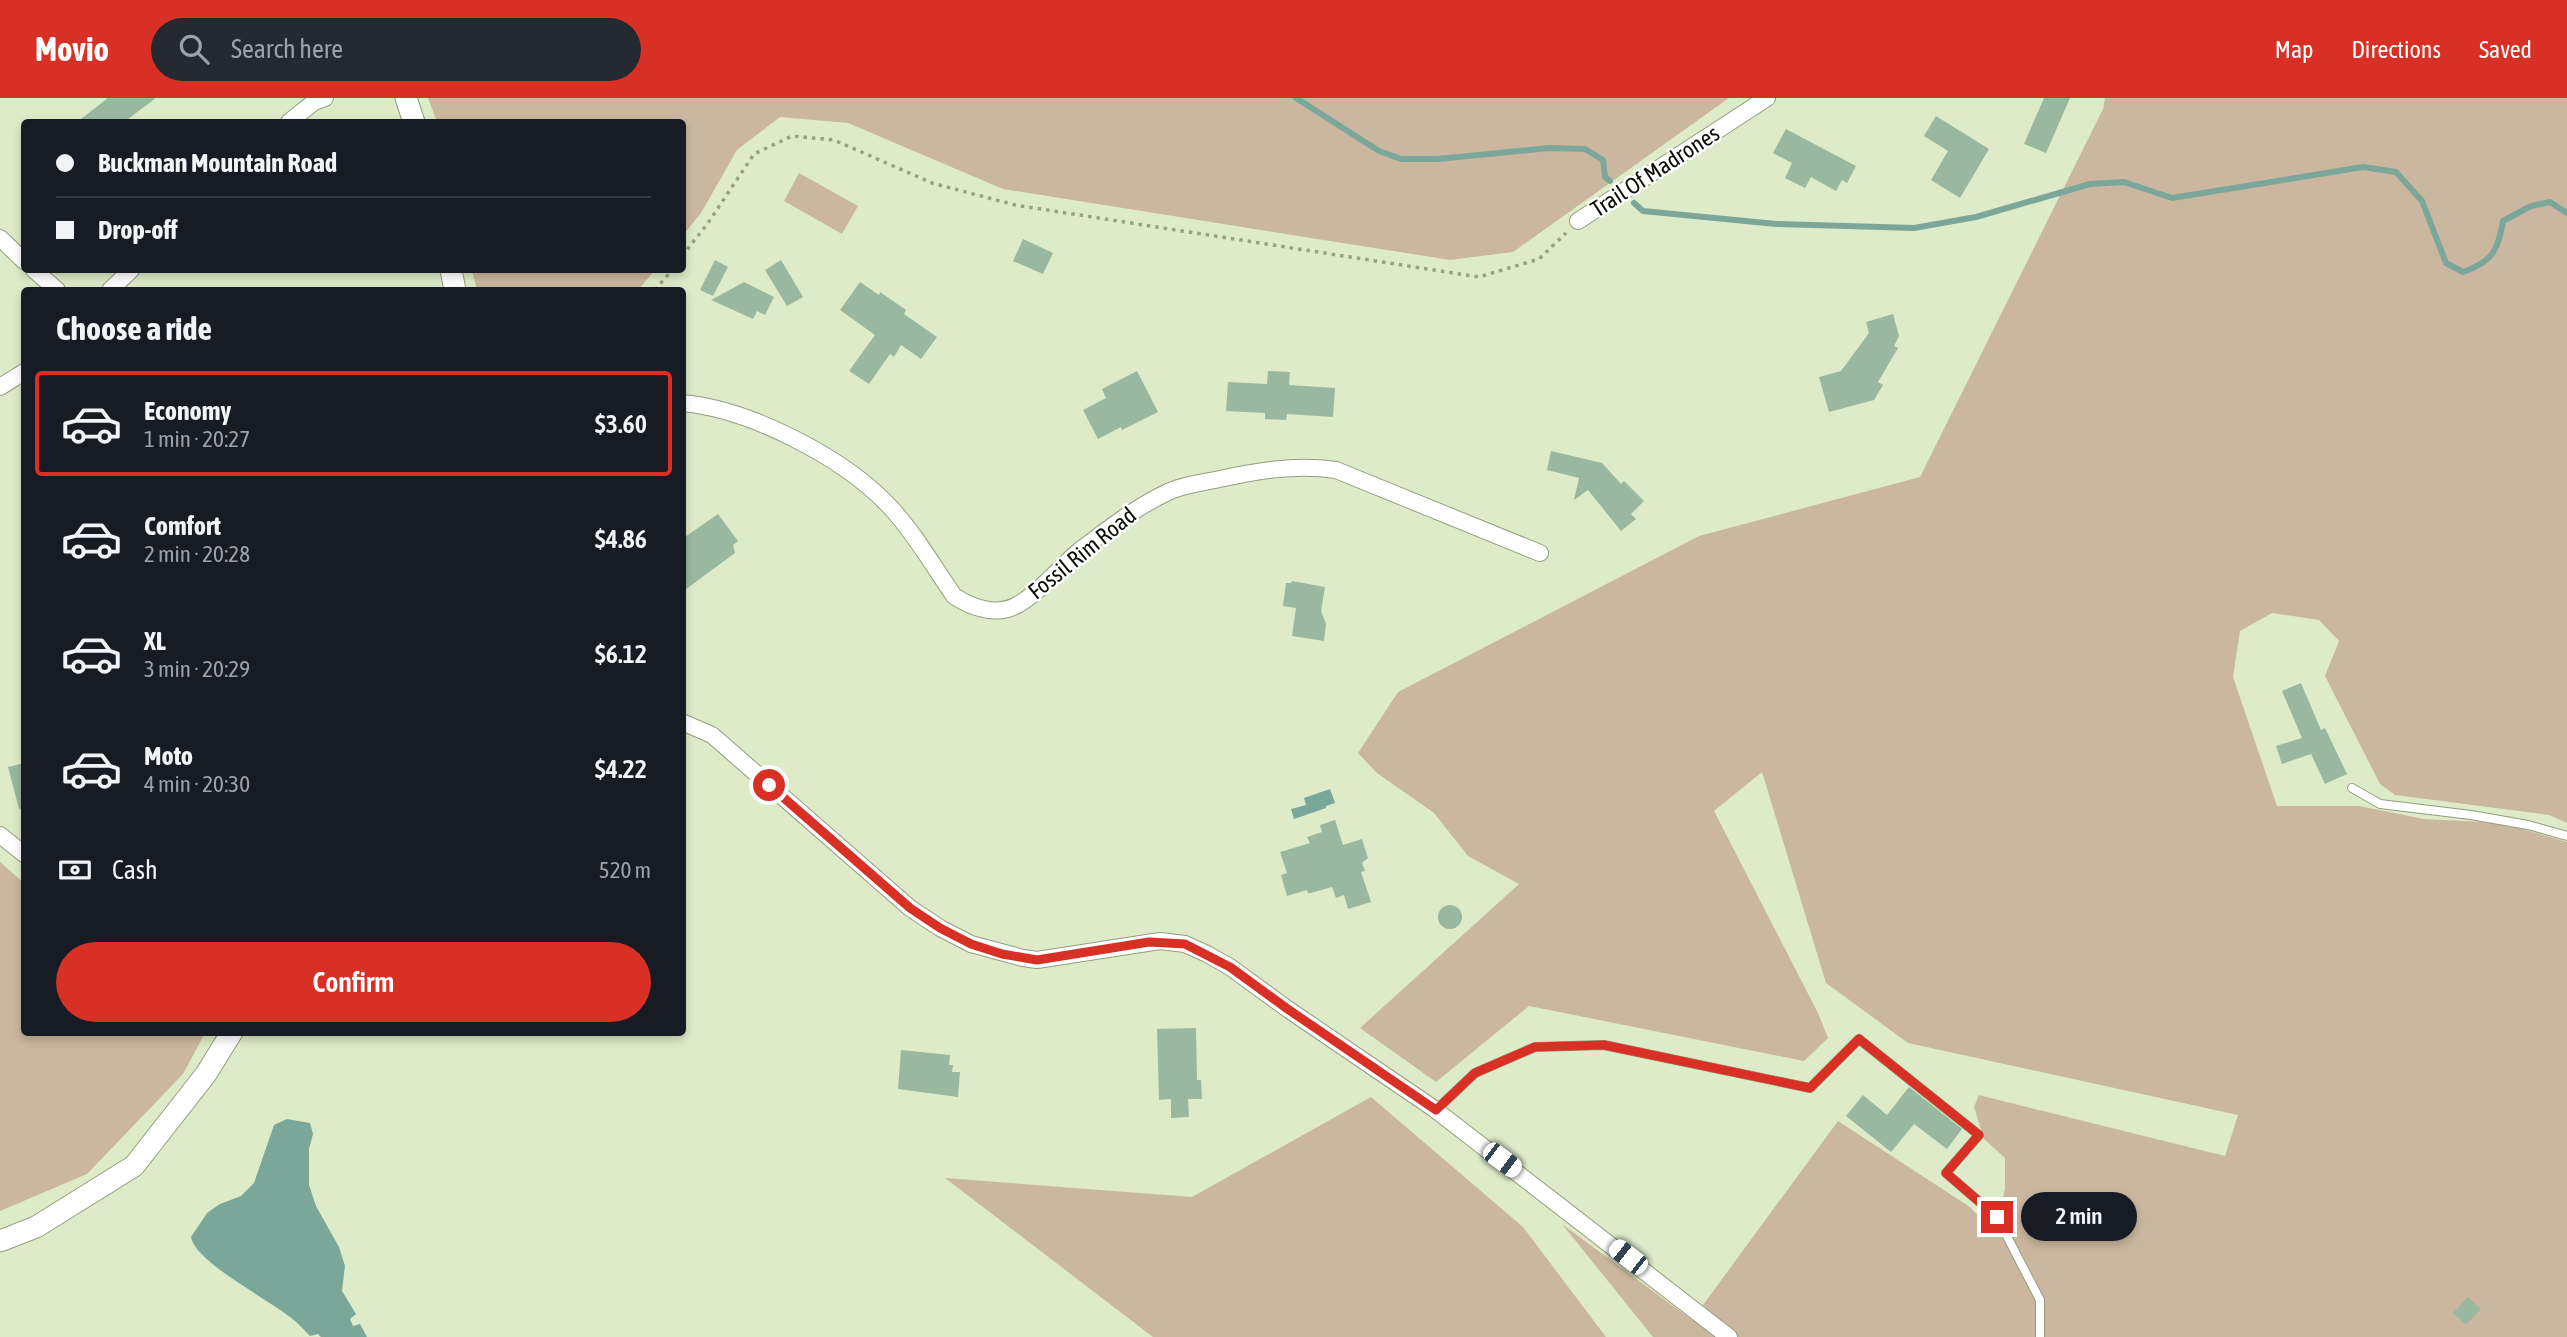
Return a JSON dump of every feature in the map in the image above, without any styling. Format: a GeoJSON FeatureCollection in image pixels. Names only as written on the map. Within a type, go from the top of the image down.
{"type":"FeatureCollection","features":[{"type":"Feature","properties":{"kind":"street"},"geometry":{"type":"LineString","coordinates":[[293,119],[314,103],[326,98]]}},
{"type":"Feature","properties":{"kind":"street"},"geometry":{"type":"LineString","coordinates":[[406,98],[413,119]]}},
{"type":"Feature","properties":{"kind":"street","name":"Trail Of Madrones"},"geometry":{"type":"LineString","coordinates":[[1578,221],[1768,98]]}},
{"type":"Feature","properties":{"kind":"street"},"geometry":{"type":"LineString","coordinates":[[0,238],[21,258]]}},
{"type":"Feature","properties":{"kind":"street"},"geometry":{"type":"LineString","coordinates":[[37,273],[54,287]]}},
{"type":"Feature","properties":{"kind":"street"},"geometry":{"type":"LineString","coordinates":[[113,287],[128,273]]}},
{"type":"Feature","properties":{"kind":"street"},"geometry":{"type":"LineString","coordinates":[[0,387],[21,374]]}},
{"type":"Feature","properties":{"kind":"street","name":"Fossil Rim Road"},"geometry":{"type":"LineString","coordinates":[[686,404],[718,408],[810,445],[854,475],[890,508],[954,596],[983,610],[1004,610],[1019,604],[1108,530],[1138,508],[1171,490],[1285,467],[1314,467],[1346,474],[1540,553]]}},
{"type":"Feature","properties":{"kind":"street"},"geometry":{"type":"LineString","coordinates":[[686,724],[712,735],[910,908],[971,944],[1002,954],[1037,960],[1149,942],[1185,944],[1230,967],[1436,1110],[1729,1337]]}},
{"type":"Feature","properties":{"kind":"street"},"geometry":{"type":"LineString","coordinates":[[0,835],[21,852]]}},
{"type":"Feature","properties":{"kind":"street"},"geometry":{"type":"LineString","coordinates":[[0,1241],[36,1227],[134,1166],[206,1074],[230,1036]]}},
{"type":"Feature","properties":{"kind":"lane"},"geometry":{"type":"LineString","coordinates":[[2353,788],[2380,804],[2494,819],[2567,836]]}},
{"type":"Feature","properties":{"kind":"lane"},"geometry":{"type":"LineString","coordinates":[[1436,1110],[1475,1073],[1535,1047],[1604,1045],[1810,1088],[1859,1039],[1979,1135],[1946,1173],[1997,1217],[2040,1300],[2040,1337]]}},
{"type":"Feature","properties":{"kind":"path"},"geometry":{"type":"LineString","coordinates":[[686,251],[754,154],[792,136],[834,140],[932,183],[1015,205],[1479,276],[1539,259],[1578,221]]}},
{"type":"Feature","properties":{"kind":"path"},"geometry":{"type":"LineString","coordinates":[[657,287],[669,273]]}},
{"type":"Feature","properties":{"kind":"shaded area"},"geometry":{"type":"Polygon","coordinates":[[[428,98],[1729,98],[1513,252],[1450,260],[1003,189],[848,123],[780,117],[737,150],[701,213],[686,231],[686,119],[436,119],[428,98]]]}},
{"type":"Feature","properties":{"kind":"shaded area"},"geometry":{"type":"Polygon","coordinates":[[[2105,98],[2567,98],[2567,823],[2549,815],[2395,795],[2380,784],[2325,676],[2339,641],[2319,620],[2272,613],[2240,631],[2233,677],[2277,806],[2359,806],[2424,819],[2502,823],[2567,842],[2567,1337],[1653,1337],[1562,1224],[1692,1320],[1838,1121],[1970,1207],[1993,1232],[2005,1189],[2005,1158],[1984,1139],[1974,1107],[1979,1095],[2225,1156],[2238,1115],[1908,1043],[1826,983],[1762,772],[1714,811],[1818,1013],[1828,1038],[1804,1061],[1529,1006],[1436,1082],[1360,1028],[1519,884],[1468,856],[1434,813],[1377,773],[1358,753],[1398,692],[1699,536],[1920,477],[2103,109],[2105,98]]]}},
{"type":"Feature","properties":{"kind":"shaded area"},"geometry":{"type":"Polygon","coordinates":[[[799,173],[858,206],[842,234],[784,201],[799,173]]]}},
{"type":"Feature","properties":{"kind":"shaded area"},"geometry":{"type":"Polygon","coordinates":[[[473,273],[652,273],[641,287],[476,287],[473,273]]]}},
{"type":"Feature","properties":{"kind":"shaded area"},"geometry":{"type":"Polygon","coordinates":[[[0,862],[21,880],[21,1036],[203,1036],[183,1074],[87,1174],[0,1211],[0,862]]]}},
{"type":"Feature","properties":{"kind":"shaded area"},"geometry":{"type":"Polygon","coordinates":[[[1371,1097],[1523,1227],[1606,1337],[1153,1337],[945,1178],[1192,1197],[1371,1097]]]}},
{"type":"Feature","properties":{"kind":"water"},"geometry":{"type":"Polygon","coordinates":[[[1330,789],[1335,803],[1294,819],[1291,809],[1306,805],[1304,798],[1330,789]]]}},
{"type":"Feature","properties":{"kind":"water"},"geometry":{"type":"Polygon","coordinates":[[[287,1119],[310,1123],[313,1134],[309,1149],[309,1185],[316,1206],[339,1247],[345,1266],[342,1291],[356,1314],[350,1319],[353,1326],[360,1324],[367,1337],[321,1337],[318,1334],[310,1336],[290,1317],[218,1269],[205,1258],[191,1237],[207,1213],[220,1204],[241,1196],[254,1183],[274,1125],[287,1119]]]}},
{"type":"Feature","properties":{"kind":"building"},"geometry":{"type":"Polygon","coordinates":[[[108,98],[156,98],[128,119],[81,119],[108,98]]]}},
{"type":"Feature","properties":{"kind":"building"},"geometry":{"type":"Polygon","coordinates":[[[2044,98],[2070,98],[2046,153],[2024,144],[2044,98]]]}},
{"type":"Feature","properties":{"kind":"building"},"geometry":{"type":"Polygon","coordinates":[[[1936,116],[1989,149],[1960,198],[1931,180],[1948,151],[1924,136],[1936,116]]]}},
{"type":"Feature","properties":{"kind":"building"},"geometry":{"type":"Polygon","coordinates":[[[1786,129],[1856,166],[1847,183],[1842,180],[1836,191],[1811,177],[1805,188],[1785,178],[1792,163],[1773,153],[1786,129]]]}},
{"type":"Feature","properties":{"kind":"building"},"geometry":{"type":"Polygon","coordinates":[[[1023,239],[1053,253],[1043,274],[1013,261],[1023,239]]]}},
{"type":"Feature","properties":{"kind":"building"},"geometry":{"type":"Polygon","coordinates":[[[715,260],[728,267],[713,296],[700,290],[715,260]]]}},
{"type":"Feature","properties":{"kind":"building"},"geometry":{"type":"Polygon","coordinates":[[[781,260],[803,297],[787,306],[765,270],[781,260]]]}},
{"type":"Feature","properties":{"kind":"building"},"geometry":{"type":"Polygon","coordinates":[[[744,282],[774,297],[765,315],[757,311],[753,319],[711,300],[744,282]]]}},
{"type":"Feature","properties":{"kind":"building"},"geometry":{"type":"Polygon","coordinates":[[[860,282],[906,310],[904,314],[937,337],[921,359],[901,345],[894,357],[890,354],[869,384],[849,371],[875,335],[840,310],[860,282]]]}},
{"type":"Feature","properties":{"kind":"building"},"geometry":{"type":"Polygon","coordinates":[[[1893,314],[1899,336],[1894,346],[1898,348],[1878,382],[1883,385],[1874,400],[1829,412],[1819,377],[1841,371],[1869,333],[1866,322],[1893,314]]]}},
{"type":"Feature","properties":{"kind":"building"},"geometry":{"type":"Polygon","coordinates":[[[1137,371],[1158,412],[1098,439],[1083,410],[1106,398],[1102,389],[1137,371]]]}},
{"type":"Feature","properties":{"kind":"building"},"geometry":{"type":"Polygon","coordinates":[[[1268,371],[1290,372],[1289,385],[1335,388],[1333,417],[1287,414],[1286,420],[1265,419],[1265,413],[1226,411],[1228,382],[1267,384],[1268,371]]]}},
{"type":"Feature","properties":{"kind":"building"},"geometry":{"type":"Polygon","coordinates":[[[1551,451],[1602,463],[1621,484],[1624,481],[1644,501],[1631,514],[1636,519],[1621,531],[1588,490],[1574,500],[1579,478],[1547,470],[1551,451]]]}},
{"type":"Feature","properties":{"kind":"building"},"geometry":{"type":"Polygon","coordinates":[[[718,514],[738,541],[733,545],[735,553],[686,589],[686,536],[718,514]]]}},
{"type":"Feature","properties":{"kind":"building"},"geometry":{"type":"Polygon","coordinates":[[[1292,581],[1325,587],[1321,611],[1326,624],[1324,641],[1292,636],[1296,608],[1283,606],[1286,583],[1292,581]]]}},
{"type":"Feature","properties":{"kind":"building"},"geometry":{"type":"Polygon","coordinates":[[[2301,683],[2321,730],[2325,728],[2347,774],[2325,784],[2311,754],[2282,764],[2276,746],[2302,738],[2282,691],[2301,683]]]}},
{"type":"Feature","properties":{"kind":"building"},"geometry":{"type":"Polygon","coordinates":[[[21,764],[21,809],[19,809],[8,767],[21,764]]]}},
{"type":"Feature","properties":{"kind":"building"},"geometry":{"type":"Polygon","coordinates":[[[1335,820],[1343,845],[1362,839],[1368,858],[1362,863],[1365,871],[1361,872],[1371,902],[1348,909],[1344,895],[1336,898],[1332,887],[1287,896],[1281,875],[1287,873],[1280,852],[1310,843],[1307,837],[1322,832],[1320,825],[1335,820]]]}},
{"type":"Feature","properties":{"kind":"building"},"geometry":{"type":"Polygon","coordinates":[[[1450,905],[1459,908],[1462,917],[1459,926],[1450,929],[1441,926],[1438,917],[1441,908],[1450,905]]]}},
{"type":"Feature","properties":{"kind":"building"},"geometry":{"type":"Polygon","coordinates":[[[1196,1028],[1197,1080],[1201,1080],[1202,1099],[1188,1099],[1189,1117],[1171,1118],[1171,1099],[1159,1100],[1157,1029],[1196,1028]]]}},
{"type":"Feature","properties":{"kind":"building"},"geometry":{"type":"Polygon","coordinates":[[[901,1050],[950,1055],[949,1065],[953,1065],[952,1072],[960,1072],[958,1097],[898,1089],[901,1050]]]}},
{"type":"Feature","properties":{"kind":"building"},"geometry":{"type":"Polygon","coordinates":[[[1909,1087],[1962,1129],[1947,1149],[1914,1124],[1891,1152],[1846,1116],[1863,1095],[1887,1115],[1909,1087]]]}},
{"type":"Feature","properties":{"kind":"building"},"geometry":{"type":"Polygon","coordinates":[[[2468,1297],[2481,1309],[2466,1325],[2453,1313],[2468,1297]]]}},
{"type":"Feature","properties":{"kind":"waterway"},"geometry":{"type":"LineString","coordinates":[[1296,98],[1379,151],[1401,159],[1438,159],[1549,148],[1585,149],[1603,160],[1605,177],[1610,181]]}},
{"type":"Feature","properties":{"kind":"waterway"},"geometry":{"type":"LineString","coordinates":[[1634,203],[1643,211],[1776,224],[1914,228],[1976,217],[2090,184],[2124,182],[2172,198],[2363,167],[2396,172],[2422,201],[2446,263],[2463,272],[2481,264],[2492,254],[2499,240],[2503,221],[2531,206],[2550,202],[2567,213]]}},
{"type":"Feature","properties":{"kind":"route"},"geometry":{"type":"LineString","coordinates":[[769,785],[910,908],[971,944],[1002,954],[1037,960],[1149,942],[1185,944],[1230,967],[1436,1110],[1475,1073],[1535,1047],[1604,1045],[1810,1088],[1859,1039],[1979,1135],[1946,1173],[1997,1217]]}}]}
